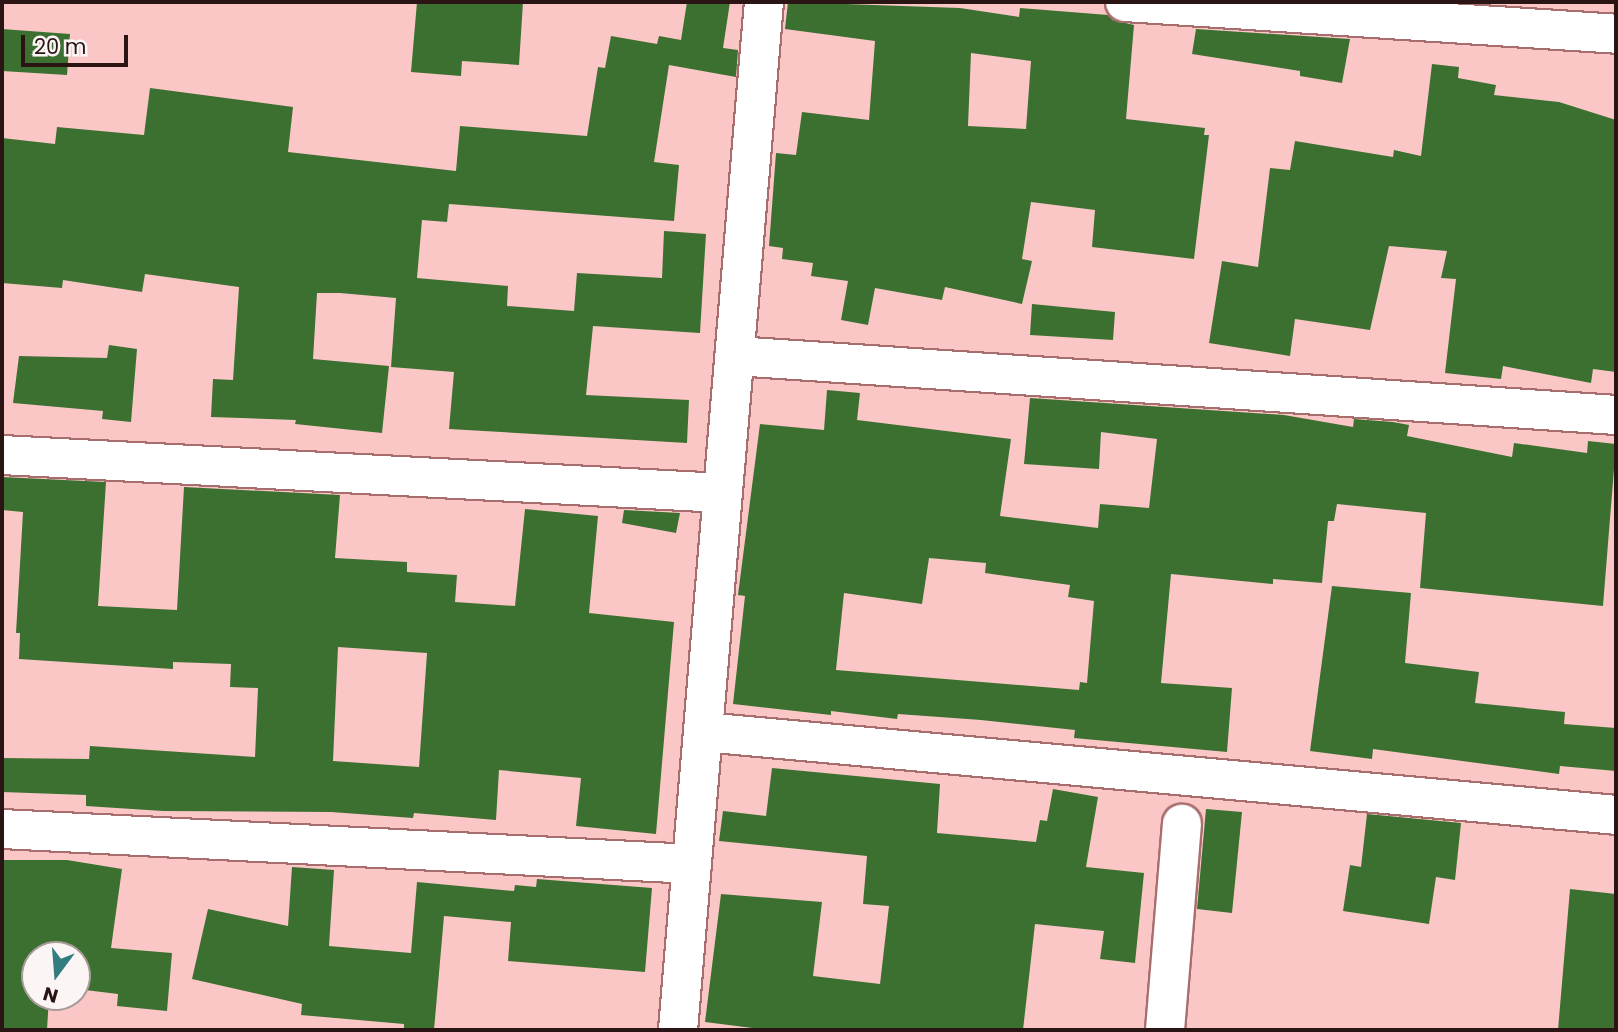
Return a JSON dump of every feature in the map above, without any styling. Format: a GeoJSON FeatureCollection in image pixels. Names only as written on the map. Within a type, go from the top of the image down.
{"type":"FeatureCollection","features":[{"type":"Feature","properties":{"kind":"street"},"geometry":{"type":"LineString","coordinates":[[678,1030],[764,2]]}},
{"type":"Feature","properties":{"kind":"street"},"geometry":{"type":"LineString","coordinates":[[1125,2],[1616,34]]}},
{"type":"Feature","properties":{"kind":"street"},"geometry":{"type":"LineString","coordinates":[[735,356],[1616,415]]}},
{"type":"Feature","properties":{"kind":"street"},"geometry":{"type":"LineString","coordinates":[[2,454],[722,493]]}},
{"type":"Feature","properties":{"kind":"street"},"geometry":{"type":"LineString","coordinates":[[703,732],[1616,815]]}},
{"type":"Feature","properties":{"kind":"street"},"geometry":{"type":"LineString","coordinates":[[1165,1030],[1182,824]]}},
{"type":"Feature","properties":{"kind":"street"},"geometry":{"type":"LineString","coordinates":[[2,829],[692,864]]}},
{"type":"Feature","properties":{"kind":"building"},"geometry":{"type":"Polygon","coordinates":[[[417,2],[523,2],[519,65],[462,61],[461,76],[411,72],[417,2]]]}},
{"type":"Feature","properties":{"kind":"building"},"geometry":{"type":"Polygon","coordinates":[[[687,2],[730,2],[723,48],[738,50],[736,77],[669,65],[654,162],[679,165],[674,221],[449,204],[447,222],[422,220],[417,278],[508,286],[507,306],[574,311],[577,273],[662,278],[664,231],[706,234],[700,333],[593,326],[586,395],[689,400],[687,443],[449,429],[454,372],[391,367],[396,298],[340,293],[317,293],[313,359],[389,366],[382,433],[295,424],[296,420],[211,417],[213,379],[233,380],[239,287],[145,274],[142,292],[63,280],[62,288],[2,283],[2,138],[55,144],[57,127],[144,135],[150,88],[293,107],[288,152],[456,171],[460,126],[587,136],[598,67],[605,68],[611,36],[657,44],[659,36],[681,40],[687,2]]]}},
{"type":"Feature","properties":{"kind":"building"},"geometry":{"type":"Polygon","coordinates":[[[788,2],[960,8],[1019,17],[1020,8],[1108,15],[1113,20],[1134,25],[1126,119],[1205,128],[1204,135],[1209,135],[1194,259],[1092,247],[1095,210],[1031,202],[1022,259],[1032,261],[1022,304],[945,287],[942,300],[875,288],[868,325],[841,320],[848,281],[811,276],[813,263],[782,259],[783,248],[769,246],[776,153],[796,155],[802,112],[869,120],[875,41],[785,29],[788,2]],[[971,53],[968,126],[1026,129],[1031,61],[971,53]]]}},
{"type":"Feature","properties":{"kind":"building"},"geometry":{"type":"Polygon","coordinates":[[[2,29],[70,34],[67,75],[2,71],[2,29]]]}},
{"type":"Feature","properties":{"kind":"building"},"geometry":{"type":"Polygon","coordinates":[[[1196,29],[1350,39],[1342,83],[1300,76],[1300,71],[1192,54],[1196,29]]]}},
{"type":"Feature","properties":{"kind":"building"},"geometry":{"type":"Polygon","coordinates":[[[1432,64],[1459,67],[1458,78],[1496,85],[1494,95],[1559,102],[1616,120],[1616,372],[1593,369],[1591,383],[1503,366],[1501,379],[1445,373],[1456,279],[1441,278],[1447,251],[1389,246],[1370,330],[1295,319],[1290,356],[1209,343],[1222,261],[1258,267],[1270,168],[1290,170],[1295,141],[1393,157],[1394,150],[1421,156],[1432,64]]]}},
{"type":"Feature","properties":{"kind":"building"},"geometry":{"type":"Polygon","coordinates":[[[1032,304],[1115,312],[1113,340],[1030,335],[1032,304]]]}},
{"type":"Feature","properties":{"kind":"building"},"geometry":{"type":"Polygon","coordinates":[[[109,345],[137,349],[131,422],[102,419],[103,411],[13,403],[19,356],[107,358],[109,345]]]}},
{"type":"Feature","properties":{"kind":"building"},"geometry":{"type":"Polygon","coordinates":[[[827,390],[860,393],[857,420],[1011,439],[1000,516],[1098,528],[1100,504],[1149,508],[1157,439],[1101,432],[1099,469],[1024,464],[1030,398],[1284,415],[1353,427],[1354,419],[1393,422],[1409,425],[1407,436],[1512,457],[1514,443],[1587,453],[1588,441],[1616,444],[1603,606],[1420,588],[1426,513],[1337,504],[1334,521],[1328,521],[1322,583],[1273,579],[1273,584],[1171,574],[1161,683],[1232,688],[1227,752],[1074,738],[1075,730],[981,720],[898,714],[897,719],[831,711],[831,715],[733,704],[745,596],[738,595],[760,424],[824,430],[827,390]],[[929,558],[922,604],[844,593],[836,670],[1079,690],[1080,682],[1087,683],[1094,601],[1068,597],[1070,585],[985,573],[986,563],[929,558]]]}},
{"type":"Feature","properties":{"kind":"building"},"geometry":{"type":"Polygon","coordinates":[[[2,477],[106,482],[98,606],[177,610],[184,487],[340,495],[335,558],[407,562],[407,572],[457,575],[455,602],[515,606],[525,509],[598,516],[589,613],[674,622],[656,834],[576,826],[581,778],[499,770],[496,820],[414,813],[413,818],[331,812],[163,811],[86,806],[86,795],[2,792],[2,758],[89,759],[90,746],[255,757],[258,688],[230,687],[231,664],[173,662],[173,669],[19,659],[20,633],[16,633],[23,512],[2,510],[2,477]],[[338,647],[333,761],[419,767],[427,653],[338,647]]]}},
{"type":"Feature","properties":{"kind":"building"},"geometry":{"type":"Polygon","coordinates":[[[624,510],[680,513],[676,533],[622,523],[624,510]]]}},
{"type":"Feature","properties":{"kind":"building"},"geometry":{"type":"Polygon","coordinates":[[[1332,586],[1411,593],[1405,663],[1479,672],[1475,703],[1565,712],[1564,724],[1616,728],[1616,771],[1560,766],[1559,774],[1373,749],[1372,759],[1310,751],[1332,586]]]}},
{"type":"Feature","properties":{"kind":"building"},"geometry":{"type":"Polygon","coordinates":[[[772,768],[940,784],[937,833],[1036,842],[1040,820],[1047,821],[1053,789],[1098,797],[1086,867],[1144,873],[1135,963],[1100,959],[1104,931],[1035,924],[1023,1030],[768,1030],[705,1022],[721,894],[822,902],[813,976],[880,984],[889,906],[863,904],[867,856],[719,841],[723,811],[766,816],[772,768]]]}},
{"type":"Feature","properties":{"kind":"building"},"geometry":{"type":"Polygon","coordinates":[[[1206,809],[1242,812],[1232,913],[1197,909],[1206,809]]]}},
{"type":"Feature","properties":{"kind":"building"},"geometry":{"type":"Polygon","coordinates":[[[1367,814],[1461,823],[1455,880],[1436,877],[1429,924],[1343,911],[1350,865],[1361,867],[1367,814]]]}},
{"type":"Feature","properties":{"kind":"building"},"geometry":{"type":"Polygon","coordinates":[[[2,860],[67,860],[122,869],[111,948],[172,953],[167,1011],[117,1006],[118,994],[91,991],[91,941],[21,941],[21,1011],[48,1011],[47,1030],[2,1030],[2,860]]]}},
{"type":"Feature","properties":{"kind":"building"},"geometry":{"type":"Polygon","coordinates":[[[292,867],[334,870],[329,946],[411,953],[417,882],[514,891],[515,885],[536,887],[537,879],[652,888],[645,972],[508,961],[511,922],[444,916],[434,1030],[404,1030],[404,1024],[301,1015],[302,1004],[192,979],[208,909],[288,926],[292,867]]]}},
{"type":"Feature","properties":{"kind":"building"},"geometry":{"type":"Polygon","coordinates":[[[1570,889],[1616,894],[1616,1030],[1558,1030],[1570,889]]]}}]}
